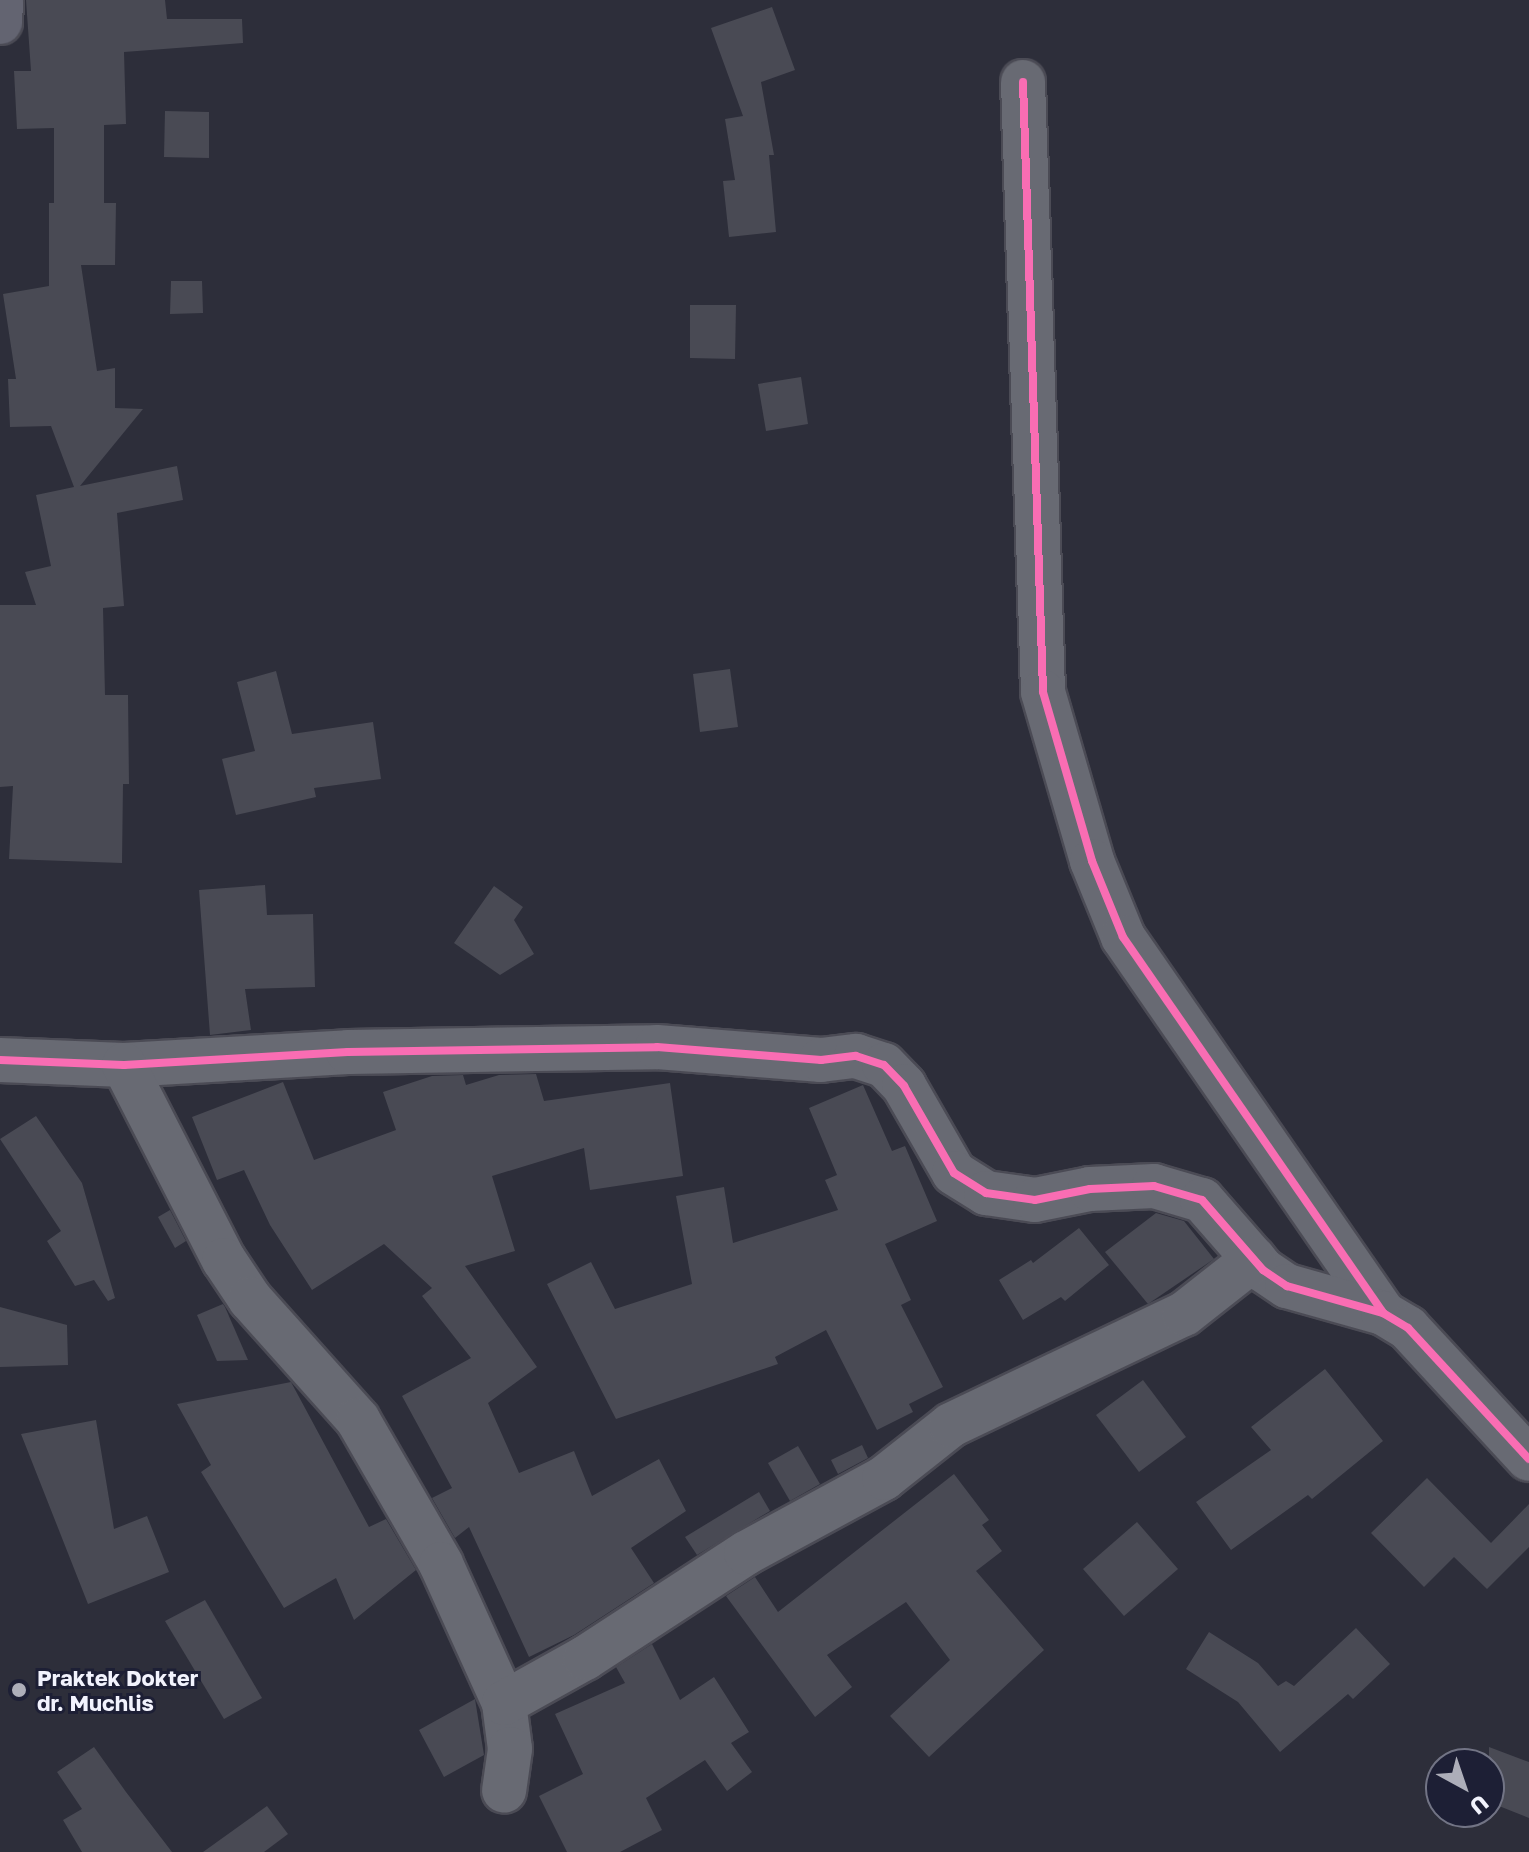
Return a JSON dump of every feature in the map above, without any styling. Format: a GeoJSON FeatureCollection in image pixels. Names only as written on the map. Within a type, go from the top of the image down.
{"type":"FeatureCollection","features":[{"type":"Feature","properties":{"kind":"highway"},"geometry":{"type":"LineString","coordinates":[[0,22],[1,0]]}},
{"type":"Feature","properties":{"kind":"street"},"geometry":{"type":"LineString","coordinates":[[1023,82],[1043,692],[1074,799],[1123,937],[1383,1313]]}},
{"type":"Feature","properties":{"kind":"street"},"geometry":{"type":"LineString","coordinates":[[0,1060],[124,1065],[348,1052],[657,1047],[821,1060],[856,1056],[884,1065],[904,1086],[954,1173],[968,1185],[1009,1200],[1132,1185],[1180,1190],[1215,1212],[1254,1259],[1300,1292],[1383,1313],[1408,1328],[1529,1459]]}},
{"type":"Feature","properties":{"kind":"street"},"geometry":{"type":"LineString","coordinates":[[124,1065],[224,1260],[250,1299],[358,1420],[441,1564],[504,1703],[510,1749],[504,1791]]}},
{"type":"Feature","properties":{"kind":"street"},"geometry":{"type":"LineString","coordinates":[[504,1703],[585,1658],[746,1553],[896,1470],[951,1425],[1184,1314],[1254,1259]]}},
{"type":"Feature","properties":{"kind":"building"},"geometry":{"type":"Polygon","coordinates":[[[26,0],[165,0],[167,19],[242,19],[243,43],[124,52],[126,124],[104,125],[104,203],[116,203],[115,265],[81,265],[97,371],[115,368],[115,408],[143,409],[80,486],[177,466],[183,500],[117,513],[124,606],[103,608],[105,695],[128,695],[129,784],[123,784],[122,863],[9,859],[13,786],[0,787],[0,605],[36,605],[25,572],[51,566],[36,495],[74,487],[51,426],[10,427],[8,379],[16,379],[3,294],[49,286],[49,203],[54,203],[54,128],[17,129],[14,71],[31,71],[26,0]]]}},
{"type":"Feature","properties":{"kind":"building"},"geometry":{"type":"Polygon","coordinates":[[[772,7],[795,70],[761,82],[774,155],[769,155],[776,232],[729,237],[723,181],[735,180],[725,119],[743,116],[711,28],[772,7]]]}},
{"type":"Feature","properties":{"kind":"building"},"geometry":{"type":"Polygon","coordinates":[[[165,111],[209,112],[209,158],[164,157],[165,111]]]}},
{"type":"Feature","properties":{"kind":"building"},"geometry":{"type":"Polygon","coordinates":[[[171,281],[202,281],[203,313],[170,314],[171,281]]]}},
{"type":"Feature","properties":{"kind":"building"},"geometry":{"type":"Polygon","coordinates":[[[690,305],[736,305],[735,359],[690,358],[690,305]]]}},
{"type":"Feature","properties":{"kind":"building"},"geometry":{"type":"Polygon","coordinates":[[[801,377],[808,424],[766,431],[758,384],[801,377]]]}},
{"type":"Feature","properties":{"kind":"building"},"geometry":{"type":"Polygon","coordinates":[[[730,669],[738,727],[700,732],[693,674],[730,669]]]}},
{"type":"Feature","properties":{"kind":"building"},"geometry":{"type":"Polygon","coordinates":[[[276,671],[292,734],[373,722],[381,779],[314,788],[316,797],[236,815],[222,759],[255,751],[237,682],[276,671]]]}},
{"type":"Feature","properties":{"kind":"building"},"geometry":{"type":"Polygon","coordinates":[[[265,885],[267,915],[313,914],[315,987],[245,989],[251,1030],[210,1035],[199,890],[265,885]]]}},
{"type":"Feature","properties":{"kind":"building"},"geometry":{"type":"Polygon","coordinates":[[[494,886],[523,907],[514,920],[534,954],[500,975],[454,943],[494,886]]]}},
{"type":"Feature","properties":{"kind":"building"},"geometry":{"type":"Polygon","coordinates":[[[536,1074],[544,1101],[670,1083],[683,1176],[590,1190],[584,1148],[492,1176],[515,1251],[465,1266],[537,1367],[488,1403],[519,1473],[574,1451],[592,1496],[659,1459],[686,1511],[631,1548],[654,1583],[574,1635],[529,1657],[469,1527],[455,1538],[432,1498],[452,1488],[402,1396],[471,1358],[422,1296],[432,1288],[384,1244],[312,1290],[270,1225],[244,1170],[217,1180],[192,1117],[283,1082],[314,1160],[396,1130],[383,1092],[432,1076],[463,1075],[466,1085],[499,1075],[536,1074]]]}},
{"type":"Feature","properties":{"kind":"building"},"geometry":{"type":"Polygon","coordinates":[[[863,1085],[892,1151],[905,1146],[937,1221],[885,1244],[911,1300],[901,1305],[943,1387],[909,1404],[913,1412],[877,1430],[826,1330],[775,1357],[778,1364],[616,1419],[547,1284],[591,1262],[615,1309],[692,1284],[676,1196],[724,1187],[733,1243],[838,1210],[825,1180],[837,1175],[809,1108],[863,1085]]]}},
{"type":"Feature","properties":{"kind":"building"},"geometry":{"type":"Polygon","coordinates":[[[36,1116],[82,1183],[115,1298],[108,1301],[94,1280],[75,1286],[47,1241],[61,1231],[0,1139],[36,1116]]]}},
{"type":"Feature","properties":{"kind":"building"},"geometry":{"type":"Polygon","coordinates":[[[170,1210],[186,1241],[175,1248],[158,1217],[170,1210]]]}},
{"type":"Feature","properties":{"kind":"building"},"geometry":{"type":"Polygon","coordinates":[[[1156,1213],[1184,1221],[1214,1259],[1148,1304],[1105,1252],[1156,1213]]]}},
{"type":"Feature","properties":{"kind":"building"},"geometry":{"type":"Polygon","coordinates":[[[1079,1228],[1109,1265],[1065,1301],[1061,1297],[1023,1320],[999,1280],[1031,1260],[1033,1263],[1079,1228]]]}},
{"type":"Feature","properties":{"kind":"building"},"geometry":{"type":"Polygon","coordinates":[[[223,1304],[248,1360],[217,1361],[197,1315],[223,1304]]]}},
{"type":"Feature","properties":{"kind":"building"},"geometry":{"type":"Polygon","coordinates":[[[0,1307],[67,1325],[68,1365],[0,1367],[0,1307]]]}},
{"type":"Feature","properties":{"kind":"building"},"geometry":{"type":"Polygon","coordinates":[[[1325,1369],[1383,1441],[1312,1499],[1308,1495],[1231,1550],[1196,1502],[1271,1450],[1251,1427],[1325,1369]]]}},
{"type":"Feature","properties":{"kind":"building"},"geometry":{"type":"Polygon","coordinates":[[[1143,1380],[1186,1437],[1139,1472],[1096,1415],[1143,1380]]]}},
{"type":"Feature","properties":{"kind":"building"},"geometry":{"type":"Polygon","coordinates":[[[291,1382],[369,1527],[386,1519],[416,1570],[354,1620],[336,1578],[284,1608],[201,1472],[211,1465],[177,1404],[291,1382]]]}},
{"type":"Feature","properties":{"kind":"building"},"geometry":{"type":"Polygon","coordinates":[[[96,1420],[114,1529],[147,1516],[169,1572],[88,1604],[21,1434],[96,1420]]]}},
{"type":"Feature","properties":{"kind":"building"},"geometry":{"type":"Polygon","coordinates":[[[862,1445],[868,1458],[838,1474],[831,1460],[862,1445]]]}},
{"type":"Feature","properties":{"kind":"building"},"geometry":{"type":"Polygon","coordinates":[[[798,1446],[820,1484],[790,1501],[768,1463],[798,1446]]]}},
{"type":"Feature","properties":{"kind":"building"},"geometry":{"type":"Polygon","coordinates":[[[954,1474],[989,1520],[982,1525],[1002,1551],[976,1571],[1044,1650],[929,1757],[890,1716],[950,1660],[906,1602],[827,1655],[852,1687],[815,1717],[726,1596],[755,1577],[778,1612],[954,1474]]]}},
{"type":"Feature","properties":{"kind":"building"},"geometry":{"type":"Polygon","coordinates":[[[1427,1478],[1491,1543],[1529,1504],[1529,1547],[1487,1589],[1454,1557],[1424,1587],[1371,1533],[1427,1478]]]}},
{"type":"Feature","properties":{"kind":"building"},"geometry":{"type":"Polygon","coordinates":[[[759,1492],[770,1511],[697,1555],[685,1537],[759,1492]]]}},
{"type":"Feature","properties":{"kind":"building"},"geometry":{"type":"Polygon","coordinates":[[[1137,1522],[1178,1569],[1124,1616],[1083,1569],[1137,1522]]]}},
{"type":"Feature","properties":{"kind":"building"},"geometry":{"type":"Polygon","coordinates":[[[205,1600],[262,1698],[224,1719],[165,1621],[205,1600]]]}},
{"type":"Feature","properties":{"kind":"building"},"geometry":{"type":"Polygon","coordinates":[[[1356,1628],[1390,1664],[1353,1699],[1348,1694],[1280,1752],[1238,1702],[1186,1669],[1209,1632],[1258,1663],[1278,1686],[1286,1681],[1294,1686],[1356,1628]]]}},
{"type":"Feature","properties":{"kind":"building"},"geometry":{"type":"Polygon","coordinates":[[[652,1644],[680,1700],[714,1677],[749,1732],[731,1743],[752,1772],[727,1791],[705,1760],[646,1798],[662,1830],[620,1852],[567,1852],[539,1796],[583,1774],[555,1714],[625,1683],[616,1667],[652,1644]]]}},
{"type":"Feature","properties":{"kind":"building"},"geometry":{"type":"Polygon","coordinates":[[[475,1699],[484,1755],[444,1777],[419,1730],[475,1699]]]}},
{"type":"Feature","properties":{"kind":"building"},"geometry":{"type":"Polygon","coordinates":[[[94,1747],[172,1852],[82,1852],[63,1820],[82,1809],[57,1772],[94,1747]]]}},
{"type":"Feature","properties":{"kind":"building"},"geometry":{"type":"Polygon","coordinates":[[[1505,1753],[1529,1762],[1529,1818],[1505,1808],[1505,1753]]]}},
{"type":"Feature","properties":{"kind":"building"},"geometry":{"type":"Polygon","coordinates":[[[267,1806],[288,1834],[264,1852],[203,1852],[267,1806]]]}},
{"type":"Feature","properties":{"kind":"cycle path"},"geometry":{"type":"LineString","coordinates":[[1023,82],[1043,692],[1092,861],[1123,937],[1383,1313]]}},
{"type":"Feature","properties":{"kind":"cycle path"},"geometry":{"type":"LineString","coordinates":[[0,1060],[124,1065],[348,1052],[657,1047],[821,1060],[856,1056],[884,1065],[904,1086],[954,1173],[986,1193],[1035,1200],[1090,1189],[1154,1186],[1202,1200],[1263,1270],[1287,1286],[1383,1313],[1408,1328],[1529,1459]]}},
{"type":"Feature","properties":{"kind":"place","name":"Praktek Dokter dr. Muchlis"},"geometry":{"type":"Point","coordinates":[19,1690]}}]}
